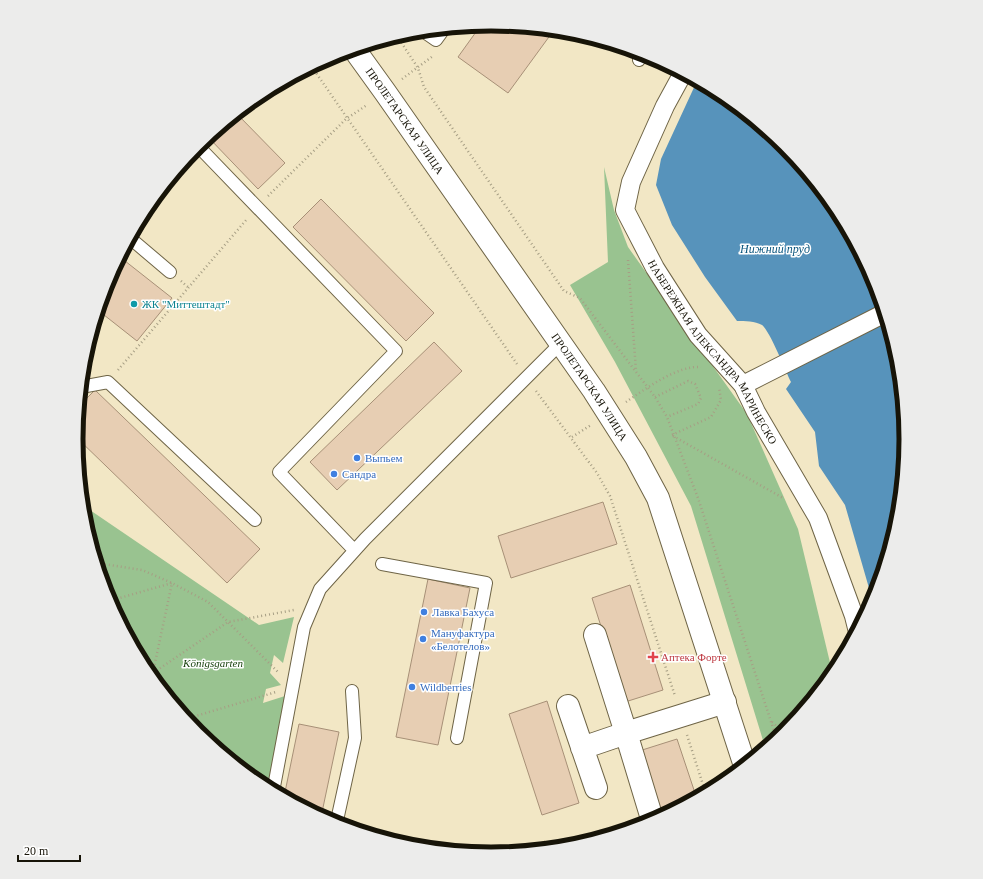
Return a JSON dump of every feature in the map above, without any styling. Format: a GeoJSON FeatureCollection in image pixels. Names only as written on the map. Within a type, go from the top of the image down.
{"type":"FeatureCollection","features":[{"type":"Feature","properties":{"kind":"main road","name":"ПРОЛЕТАРСКАЯ УЛИЦА"},"geometry":{"type":"LineString","coordinates":[[357,54],[561,343],[636,457],[658,498],[743,761]]}},
{"type":"Feature","properties":{"kind":"main road"},"geometry":{"type":"LineString","coordinates":[[595,635],[650,816]]}},
{"type":"Feature","properties":{"kind":"main road"},"geometry":{"type":"LineString","coordinates":[[582,748],[725,702]]}},
{"type":"Feature","properties":{"kind":"main road"},"geometry":{"type":"LineString","coordinates":[[568,706],[596,788]]}},
{"type":"Feature","properties":{"kind":"street","name":"НАБЕРЕЖНАЯ АЛЕКСАНДРА МАРИНЕСКО"},"geometry":{"type":"LineString","coordinates":[[680,78],[665,106],[631,182],[625,210],[654,268],[698,335],[743,385],[756,412],[818,518],[856,624]]}},
{"type":"Feature","properties":{"kind":"street"},"geometry":{"type":"LineString","coordinates":[[743,385],[880,315]]}},
{"type":"Feature","properties":{"kind":"lane"},"geometry":{"type":"LineString","coordinates":[[430,36],[436,40],[440,34]]}},
{"type":"Feature","properties":{"kind":"lane"},"geometry":{"type":"LineString","coordinates":[[203,151],[396,351],[279,472],[354,550]]}},
{"type":"Feature","properties":{"kind":"lane"},"geometry":{"type":"LineString","coordinates":[[134,242],[170,272]]}},
{"type":"Feature","properties":{"kind":"lane"},"geometry":{"type":"LineString","coordinates":[[274,785],[304,627],[320,589],[354,550],[561,343]]}},
{"type":"Feature","properties":{"kind":"lane"},"geometry":{"type":"LineString","coordinates":[[86,386],[108,382],[255,520]]}},
{"type":"Feature","properties":{"kind":"lane"},"geometry":{"type":"LineString","coordinates":[[382,564],[486,583],[457,738]]}},
{"type":"Feature","properties":{"kind":"lane"},"geometry":{"type":"LineString","coordinates":[[337,818],[355,738],[352,691]]}},
{"type":"Feature","properties":{"kind":"path"},"geometry":{"type":"LineString","coordinates":[[401,42],[418,68],[424,87],[564,291],[580,298],[655,396],[667,418],[672,435],[698,498],[775,733]]}},
{"type":"Feature","properties":{"kind":"path"},"geometry":{"type":"LineString","coordinates":[[315,71],[346,120],[526,378],[593,467],[610,496],[704,788]]}},
{"type":"Feature","properties":{"kind":"path"},"geometry":{"type":"LineString","coordinates":[[108,382],[257,207],[346,120]]}},
{"type":"Feature","properties":{"kind":"path"},"geometry":{"type":"LineString","coordinates":[[628,256],[636,371]]}},
{"type":"Feature","properties":{"kind":"path"},"geometry":{"type":"LineString","coordinates":[[648,388],[684,369],[701,367],[706,372]]}},
{"type":"Feature","properties":{"kind":"path"},"geometry":{"type":"LineString","coordinates":[[655,396],[688,380],[695,384],[701,398],[698,404],[667,418]]}},
{"type":"Feature","properties":{"kind":"path"},"geometry":{"type":"LineString","coordinates":[[672,435],[711,417],[721,400],[718,383]]}},
{"type":"Feature","properties":{"kind":"path"},"geometry":{"type":"LineString","coordinates":[[672,435],[790,502]]}},
{"type":"Feature","properties":{"kind":"path"},"geometry":{"type":"LineString","coordinates":[[103,564],[142,570],[172,583],[208,602],[293,687],[192,717]]}},
{"type":"Feature","properties":{"kind":"path"},"geometry":{"type":"LineString","coordinates":[[115,599],[172,583]]}},
{"type":"Feature","properties":{"kind":"path"},"geometry":{"type":"LineString","coordinates":[[154,668],[172,583]]}},
{"type":"Feature","properties":{"kind":"path"},"geometry":{"type":"LineString","coordinates":[[157,673],[228,622],[313,606]]}},
{"type":"Feature","properties":{"kind":"path"},"geometry":{"type":"LineString","coordinates":[[771,722],[779,729]]}},
{"type":"Feature","properties":{"kind":"green space"},"geometry":{"type":"Polygon","coordinates":[[[604,167],[614,210],[628,247],[747,414],[798,529],[831,666],[799,709],[764,744],[691,506],[615,362],[570,285],[608,262],[604,167]]]}},
{"type":"Feature","properties":{"kind":"green space","name":"Königsgarten"},"geometry":{"type":"Polygon","coordinates":[[[89,510],[259,625],[294,617],[283,663],[274,655],[270,673],[281,685],[266,689],[263,703],[285,696],[269,781],[243,764],[222,747],[184,709],[152,666],[138,644],[114,596],[97,545],[89,510]]]}},
{"type":"Feature","properties":{"kind":"water","name":"Нижний пруд"},"geometry":{"type":"Polygon","coordinates":[[[695,85],[740,115],[761,132],[799,170],[831,213],[858,259],[869,283],[886,334],[897,386],[899,413],[900,440],[897,493],[886,545],[871,591],[845,505],[819,466],[815,432],[786,389],[791,382],[778,352],[762,325],[737,321],[705,277],[672,225],[656,185],[661,159],[695,85]]]}},
{"type":"Feature","properties":{"kind":"building"},"geometry":{"type":"Polygon","coordinates":[[[476,32],[518,32],[550,35],[508,93],[458,57],[476,32]]]}},
{"type":"Feature","properties":{"kind":"building"},"geometry":{"type":"Polygon","coordinates":[[[240,117],[285,163],[258,189],[212,142],[240,117]]]}},
{"type":"Feature","properties":{"kind":"building"},"geometry":{"type":"Polygon","coordinates":[[[321,199],[434,313],[406,341],[293,227],[321,199]]]}},
{"type":"Feature","properties":{"kind":"building","name":"ЖК \"Миттештадт\""},"geometry":{"type":"Polygon","coordinates":[[[124,260],[172,298],[137,341],[103,314],[114,283],[124,260]]]}},
{"type":"Feature","properties":{"kind":"building"},"geometry":{"type":"Polygon","coordinates":[[[434,342],[462,371],[337,490],[310,462],[434,342]]]}},
{"type":"Feature","properties":{"kind":"building"},"geometry":{"type":"Polygon","coordinates":[[[95,390],[260,549],[227,583],[83,444],[85,400],[95,390]]]}},
{"type":"Feature","properties":{"kind":"building"},"geometry":{"type":"Polygon","coordinates":[[[603,502],[617,544],[511,578],[498,536],[603,502]]]}},
{"type":"Feature","properties":{"kind":"building"},"geometry":{"type":"Polygon","coordinates":[[[428,579],[470,588],[438,745],[396,737],[428,579]]]}},
{"type":"Feature","properties":{"kind":"building"},"geometry":{"type":"Polygon","coordinates":[[[630,585],[663,690],[625,702],[592,598],[630,585]]]}},
{"type":"Feature","properties":{"kind":"building"},"geometry":{"type":"Polygon","coordinates":[[[547,701],[579,803],[542,815],[509,714],[547,701]]]}},
{"type":"Feature","properties":{"kind":"building"},"geometry":{"type":"Polygon","coordinates":[[[299,724],[339,732],[322,811],[285,792],[299,724]]]}},
{"type":"Feature","properties":{"kind":"building"},"geometry":{"type":"Polygon","coordinates":[[[677,739],[695,793],[659,812],[639,751],[677,739]]]}},
{"type":"Feature","properties":{"kind":"building"},"geometry":{"type":"Polygon","coordinates":[[[545,841],[546,845],[545,845],[532,846],[545,841]]]}},
{"type":"Feature","properties":{"kind":"place","name":"ЖК \"Миттештадт\""},"geometry":{"type":"Point","coordinates":[134,304]}},
{"type":"Feature","properties":{"kind":"place","name":"Выпьем"},"geometry":{"type":"Point","coordinates":[357,458]}},
{"type":"Feature","properties":{"kind":"place","name":"Сандра"},"geometry":{"type":"Point","coordinates":[334,474]}},
{"type":"Feature","properties":{"kind":"place","name":"Лавка Бахуса"},"geometry":{"type":"Point","coordinates":[424,612]}},
{"type":"Feature","properties":{"kind":"place","name":"Мануфактура «Белотелов»"},"geometry":{"type":"Point","coordinates":[423,639]}},
{"type":"Feature","properties":{"kind":"place","name":"Аптека Форте"},"geometry":{"type":"Point","coordinates":[653,657]}},
{"type":"Feature","properties":{"kind":"place","name":"Wildberries"},"geometry":{"type":"Point","coordinates":[412,687]}}]}
